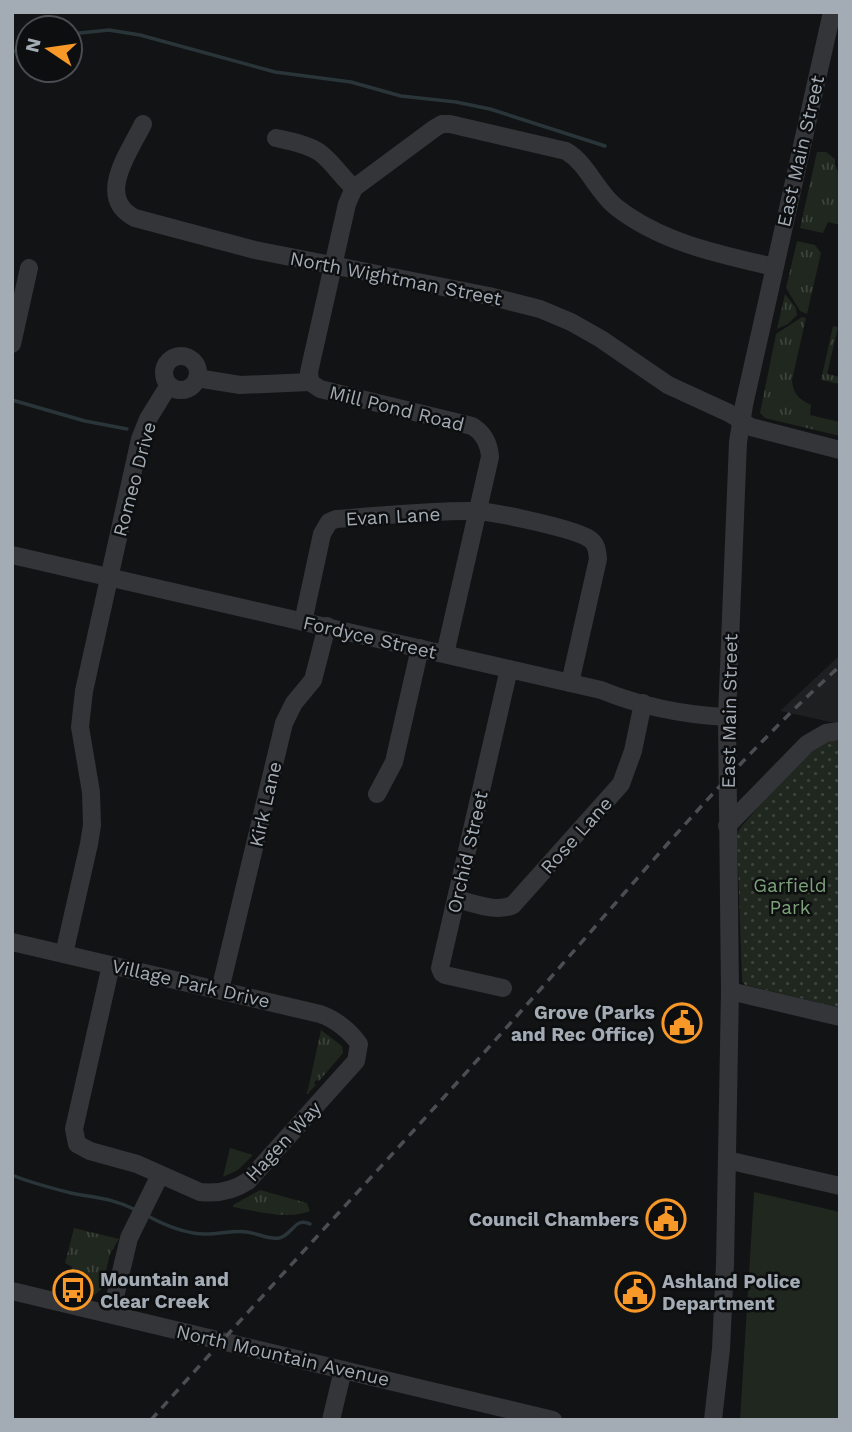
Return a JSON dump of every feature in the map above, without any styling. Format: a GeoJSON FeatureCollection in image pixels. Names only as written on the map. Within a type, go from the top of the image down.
{"type":"FeatureCollection","features":[{"type":"Feature","properties":{"kind":"street","name":"East Main Street"},"geometry":{"type":"LineString","coordinates":[[713,1420],[723,1313],[730,991],[727,717],[741,419],[832,12]]}},
{"type":"Feature","properties":{"kind":"street","name":"North Wightman Street"},"geometry":{"type":"LineString","coordinates":[[143,124],[118,177],[115,192],[120,208],[127,213],[151,223],[255,250],[489,296],[540,309],[601,339],[668,385],[762,431],[840,450]]}},
{"type":"Feature","properties":{"kind":"street"},"geometry":{"type":"LineString","coordinates":[[276,138],[319,152],[354,188],[442,124],[566,151],[578,160],[614,206],[631,218],[688,245],[774,267]]}},
{"type":"Feature","properties":{"kind":"street","name":"Mill Pond Road"},"geometry":{"type":"LineString","coordinates":[[354,188],[347,204],[309,372],[310,382],[320,389],[472,426],[490,447],[491,457],[445,654]]}},
{"type":"Feature","properties":{"kind":"street"},"geometry":{"type":"LineString","coordinates":[[12,344],[29,268]]}},
{"type":"Feature","properties":{"kind":"street","name":"Romeo Drive"},"geometry":{"type":"LineString","coordinates":[[64,954],[92,825],[92,792],[82,744],[81,709],[140,439],[148,419],[169,385],[164,368],[172,358],[189,357],[194,361],[198,372],[197,379]]}},
{"type":"Feature","properties":{"kind":"street"},"geometry":{"type":"LineString","coordinates":[[169,385],[185,390],[197,379],[240,385],[310,382]]}},
{"type":"Feature","properties":{"kind":"street"},"geometry":{"type":"LineString","coordinates":[[478,511],[578,533],[589,538],[597,547],[598,559],[570,683]]}},
{"type":"Feature","properties":{"kind":"street","name":"Evan Lane"},"geometry":{"type":"LineString","coordinates":[[303,622],[321,534],[329,522],[336,519],[478,511]]}},
{"type":"Feature","properties":{"kind":"street","name":"Fordyce Street"},"geometry":{"type":"LineString","coordinates":[[12,555],[327,626],[570,683],[643,703],[727,717]]}},
{"type":"Feature","properties":{"kind":"street","name":"Kirk Lane"},"geometry":{"type":"LineString","coordinates":[[220,990],[284,723],[294,703],[313,680],[327,626]]}},
{"type":"Feature","properties":{"kind":"street"},"geometry":{"type":"LineString","coordinates":[[377,794],[394,762],[420,648]]}},
{"type":"Feature","properties":{"kind":"street","name":"Orchid Street"},"geometry":{"type":"LineString","coordinates":[[503,988],[445,975],[440,971],[509,669]]}},
{"type":"Feature","properties":{"kind":"street","name":"Rose Lane"},"geometry":{"type":"LineString","coordinates":[[456,899],[498,908],[513,905],[621,784],[633,751],[643,703]]}},
{"type":"Feature","properties":{"kind":"street"},"geometry":{"type":"LineString","coordinates":[[727,826],[807,744],[826,733],[840,731]]}},
{"type":"Feature","properties":{"kind":"street","name":"Village Park Drive"},"geometry":{"type":"LineString","coordinates":[[12,942],[326,1016],[354,1036],[359,1045]]}},
{"type":"Feature","properties":{"kind":"street","name":"Hagen Way"},"geometry":{"type":"LineString","coordinates":[[111,965],[74,1129],[75,1137],[82,1148],[130,1161],[200,1192],[219,1193],[239,1187],[248,1181],[356,1061],[359,1045]]}},
{"type":"Feature","properties":{"kind":"street"},"geometry":{"type":"LineString","coordinates":[[730,991],[840,1017]]}},
{"type":"Feature","properties":{"kind":"street"},"geometry":{"type":"LineString","coordinates":[[727,1160],[840,1186]]}},
{"type":"Feature","properties":{"kind":"street"},"geometry":{"type":"LineString","coordinates":[[111,1314],[132,1231],[160,1175]]}},
{"type":"Feature","properties":{"kind":"street","name":"North Mountain Avenue"},"geometry":{"type":"LineString","coordinates":[[12,1291],[553,1420]]}},
{"type":"Feature","properties":{"kind":"street"},"geometry":{"type":"LineString","coordinates":[[331,1420],[343,1370]]}},
{"type":"Feature","properties":{"kind":"shaded area"},"geometry":{"type":"Polygon","coordinates":[[[840,655],[840,724],[780,711],[840,655]]]}},
{"type":"Feature","properties":{"kind":"green space"},"geometry":{"type":"Polygon","coordinates":[[[817,152],[826,152],[835,159],[840,177],[840,225],[828,222],[823,233],[800,228],[817,152]]]}},
{"type":"Feature","properties":{"kind":"green space"},"geometry":{"type":"Polygon","coordinates":[[[797,241],[815,245],[821,253],[807,314],[800,311],[786,288],[797,241]]]}},
{"type":"Feature","properties":{"kind":"green space"},"geometry":{"type":"Polygon","coordinates":[[[785,294],[796,308],[797,315],[788,324],[777,329],[785,294]]]}},
{"type":"Feature","properties":{"kind":"green space"},"geometry":{"type":"Polygon","coordinates":[[[802,317],[806,318],[792,380],[794,389],[800,398],[811,405],[810,415],[840,422],[840,436],[765,418],[760,413],[776,334],[802,317]]]}},
{"type":"Feature","properties":{"kind":"green space"},"geometry":{"type":"Polygon","coordinates":[[[833,326],[838,327],[827,374],[840,377],[840,384],[821,380],[833,326]]]}},
{"type":"Feature","properties":{"kind":"green space","name":"Garfield Park"},"geometry":{"type":"Polygon","coordinates":[[[831,741],[840,741],[840,1008],[745,985],[742,981],[737,835],[740,828],[807,751],[831,741]]]}},
{"type":"Feature","properties":{"kind":"green space"},"geometry":{"type":"Polygon","coordinates":[[[321,1030],[342,1046],[343,1053],[319,1081],[316,1080],[316,1085],[307,1094],[321,1030]]]}},
{"type":"Feature","properties":{"kind":"green space"},"geometry":{"type":"Polygon","coordinates":[[[230,1148],[253,1155],[238,1170],[223,1177],[230,1148]]]}},
{"type":"Feature","properties":{"kind":"green space"},"geometry":{"type":"Polygon","coordinates":[[[260,1190],[307,1203],[310,1211],[282,1215],[233,1207],[260,1190]]]}},
{"type":"Feature","properties":{"kind":"green space"},"geometry":{"type":"Polygon","coordinates":[[[754,1192],[840,1212],[840,1420],[740,1420],[754,1192]]]}},
{"type":"Feature","properties":{"kind":"green space"},"geometry":{"type":"Polygon","coordinates":[[[74,1228],[119,1239],[110,1254],[102,1288],[95,1295],[91,1294],[92,1290],[60,1287],[63,1275],[70,1274],[72,1267],[65,1263],[74,1228]]]}},
{"type":"Feature","properties":{"kind":"waterway"},"geometry":{"type":"LineString","coordinates":[[84,33],[109,30],[140,35],[275,72],[351,82],[401,96],[490,109],[605,146]]}},
{"type":"Feature","properties":{"kind":"waterway"},"geometry":{"type":"LineString","coordinates":[[12,400],[85,421],[127,429]]}},
{"type":"Feature","properties":{"kind":"waterway"},"geometry":{"type":"LineString","coordinates":[[12,1175],[136,1210]]}},
{"type":"Feature","properties":{"kind":"waterway"},"geometry":{"type":"LineString","coordinates":[[146,1215],[188,1232],[241,1232],[275,1238],[287,1234],[297,1224],[310,1224]]}},
{"type":"Feature","properties":{"kind":"railway"},"geometry":{"type":"LineString","coordinates":[[151,1420],[490,1046],[722,784],[799,704],[840,666]]}},
{"type":"Feature","properties":{"kind":"place","name":"Grove (Parks and Rec Office)"},"geometry":{"type":"Point","coordinates":[682,1023]}},
{"type":"Feature","properties":{"kind":"place","name":"Council Chambers"},"geometry":{"type":"Point","coordinates":[666,1219]}},
{"type":"Feature","properties":{"kind":"place","name":"Mountain and Clear Creek"},"geometry":{"type":"Point","coordinates":[73,1290]}},
{"type":"Feature","properties":{"kind":"place","name":"Ashland Police Department"},"geometry":{"type":"Point","coordinates":[635,1292]}}]}
